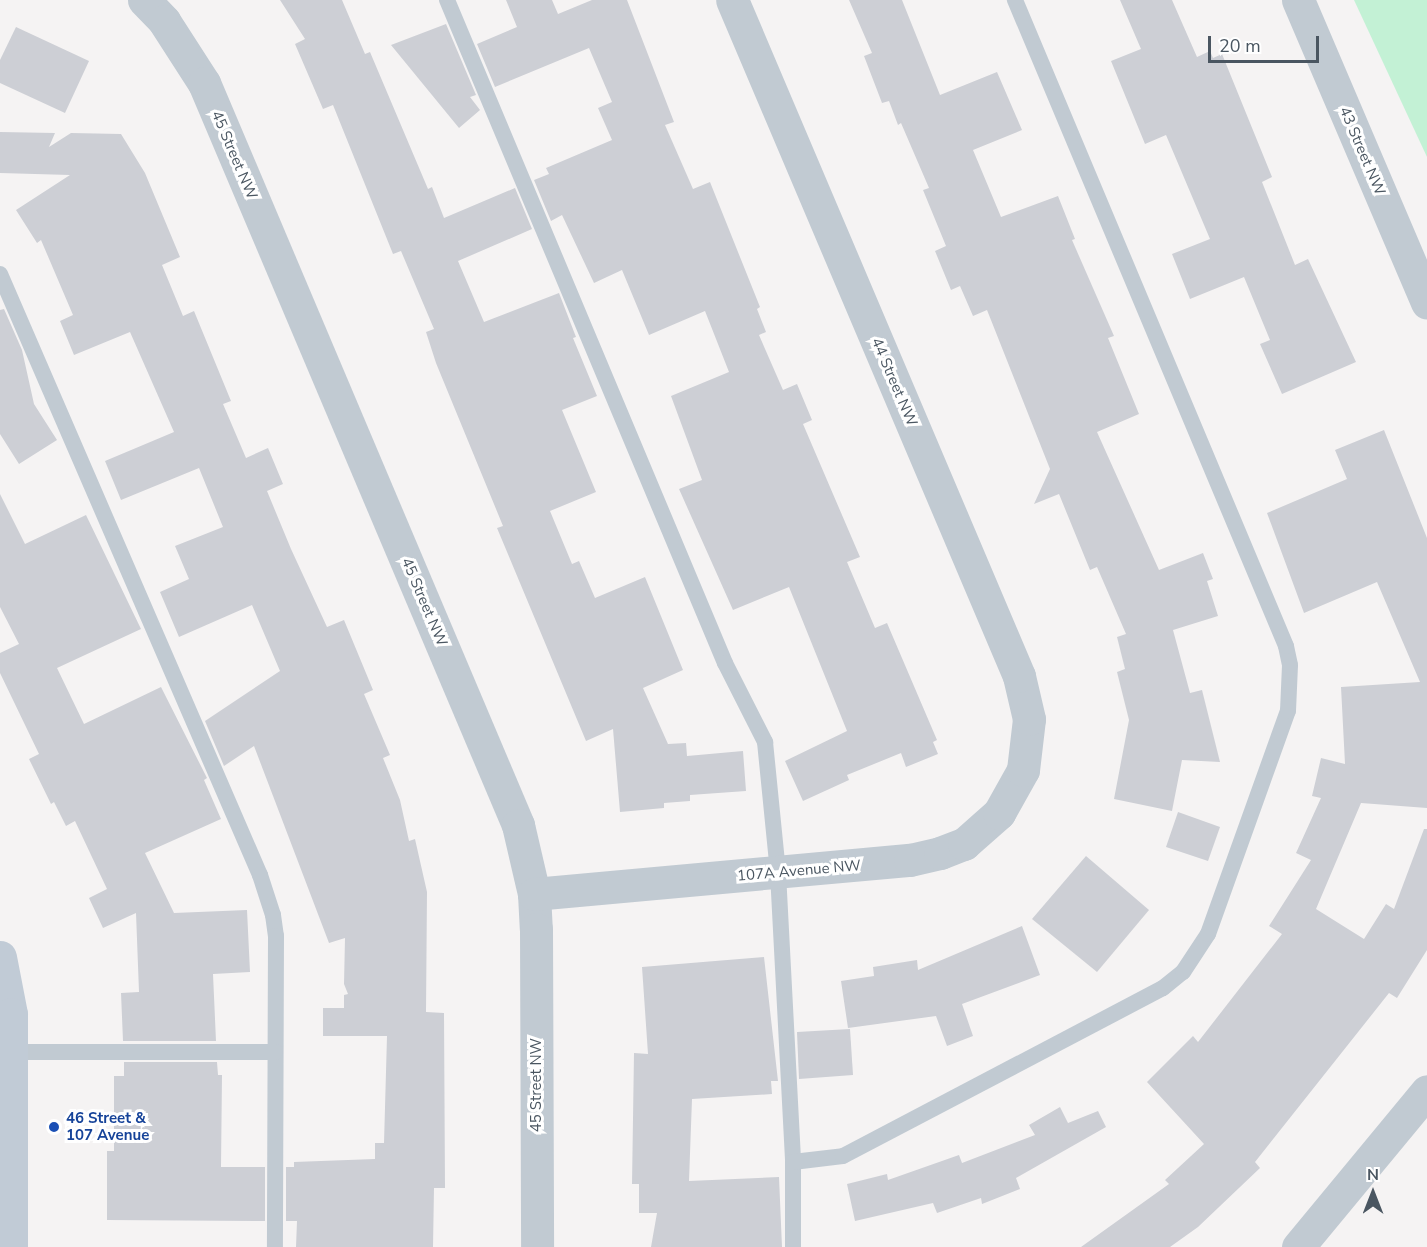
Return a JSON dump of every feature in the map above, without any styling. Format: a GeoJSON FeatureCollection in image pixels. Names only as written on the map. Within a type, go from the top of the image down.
{"type":"FeatureCollection","features":[{"type":"Feature","properties":{"kind":"street","name":"45 Street NW"},"geometry":{"type":"LineString","coordinates":[[144,0],[164,21],[204,83],[518,825],[534,894],[537,1247]]}},
{"type":"Feature","properties":{"kind":"street","name":"44 Street NW"},"geometry":{"type":"LineString","coordinates":[[732,0],[1019,676],[1029,719],[1023,770]]}},
{"type":"Feature","properties":{"kind":"street","name":"43 Street NW"},"geometry":{"type":"LineString","coordinates":[[1298,0],[1427,303]]}},
{"type":"Feature","properties":{"kind":"street","name":"107A Avenue NW"},"geometry":{"type":"LineString","coordinates":[[534,894],[910,860],[964,844],[999,813],[1023,770]]}},
{"type":"Feature","properties":{"kind":"street"},"geometry":{"type":"LineString","coordinates":[[0,957],[11,1014],[5,1052],[11,1247]]}},
{"type":"Feature","properties":{"kind":"street"},"geometry":{"type":"LineString","coordinates":[[1299,1247],[1427,1091]]}},
{"type":"Feature","properties":{"kind":"lane"},"geometry":{"type":"LineString","coordinates":[[447,0],[725,663],[765,742],[778,873],[793,1162],[793,1247]]}},
{"type":"Feature","properties":{"kind":"lane"},"geometry":{"type":"LineString","coordinates":[[793,1162],[843,1156],[1163,988],[1183,972],[1212,925],[1288,711],[1290,665],[1286,645],[1015,0]]}},
{"type":"Feature","properties":{"kind":"lane"},"geometry":{"type":"LineString","coordinates":[[0,274],[260,875],[276,936],[275,1247]]}},
{"type":"Feature","properties":{"kind":"lane"},"geometry":{"type":"LineString","coordinates":[[5,1052],[275,1052]]}},
{"type":"Feature","properties":{"kind":"green space"},"geometry":{"type":"Polygon","coordinates":[[[1354,0],[1427,0],[1427,157],[1354,0]]]}},
{"type":"Feature","properties":{"kind":"building"},"geometry":{"type":"Polygon","coordinates":[[[280,0],[342,0],[365,54],[370,52],[428,189],[432,187],[444,218],[515,188],[532,229],[458,261],[484,322],[559,293],[576,337],[573,338],[597,396],[562,410],[596,492],[550,511],[572,564],[579,561],[595,598],[645,577],[683,670],[643,688],[668,744],[686,743],[687,756],[743,751],[746,791],[690,795],[690,801],[664,803],[664,808],[620,812],[613,729],[586,741],[497,528],[503,526],[436,363],[426,332],[434,329],[401,251],[393,254],[333,105],[323,109],[295,44],[305,39],[280,0]]]}},
{"type":"Feature","properties":{"kind":"building"},"geometry":{"type":"Polygon","coordinates":[[[506,0],[552,0],[558,14],[592,0],[627,0],[674,122],[665,125],[693,189],[710,182],[760,307],[757,309],[766,332],[759,335],[783,390],[797,384],[812,420],[803,424],[860,557],[847,562],[875,628],[887,623],[937,740],[933,742],[938,754],[906,767],[901,753],[847,775],[849,780],[803,801],[785,761],[847,731],[789,587],[733,610],[679,489],[702,480],[671,396],[729,372],[705,311],[649,335],[622,270],[594,283],[562,215],[551,221],[534,180],[549,174],[546,168],[612,140],[598,108],[612,102],[589,48],[495,87],[477,44],[517,27],[506,0]]]}},
{"type":"Feature","properties":{"kind":"building"},"geometry":{"type":"Polygon","coordinates":[[[849,0],[902,0],[940,95],[997,72],[1022,130],[973,150],[1001,217],[1058,196],[1075,239],[1072,240],[1114,336],[1108,338],[1139,414],[1097,432],[1159,570],[1203,553],[1213,579],[1207,581],[1218,616],[1173,630],[1190,693],[1202,690],[1220,762],[1182,760],[1172,811],[1114,799],[1129,720],[1117,672],[1125,669],[1117,637],[1126,634],[1097,567],[1090,570],[1059,494],[1034,504],[1050,469],[987,310],[973,316],[960,286],[951,290],[935,251],[946,246],[923,190],[929,188],[901,123],[898,125],[889,101],[882,103],[864,56],[872,53],[849,0]]]}},
{"type":"Feature","properties":{"kind":"building"},"geometry":{"type":"Polygon","coordinates":[[[1120,0],[1172,0],[1197,57],[1210,51],[1213,58],[1222,54],[1272,177],[1262,182],[1295,265],[1308,259],[1356,362],[1282,394],[1260,344],[1270,340],[1244,277],[1190,299],[1172,254],[1210,239],[1166,135],[1145,144],[1111,61],[1141,49],[1120,0]]]}},
{"type":"Feature","properties":{"kind":"building"},"geometry":{"type":"Polygon","coordinates":[[[446,24],[476,95],[470,97],[480,110],[459,128],[391,45],[446,24]]]}},
{"type":"Feature","properties":{"kind":"building"},"geometry":{"type":"Polygon","coordinates":[[[16,27],[89,61],[65,113],[0,83],[0,60],[16,27]]]}},
{"type":"Feature","properties":{"kind":"building"},"geometry":{"type":"Polygon","coordinates":[[[0,132],[55,133],[49,147],[71,133],[121,134],[145,173],[180,257],[162,265],[183,316],[194,311],[231,401],[223,404],[246,458],[268,448],[283,484],[267,491],[291,549],[327,627],[344,620],[373,690],[364,694],[390,755],[383,758],[400,800],[409,841],[415,839],[427,892],[426,1012],[444,1013],[445,1188],[434,1188],[433,1247],[296,1247],[297,1221],[286,1221],[286,1167],[294,1167],[294,1162],[375,1159],[375,1143],[384,1143],[387,1036],[323,1036],[323,1008],[344,1008],[344,995],[348,994],[344,984],[345,938],[329,943],[254,746],[224,766],[205,721],[280,671],[252,605],[179,637],[160,592],[189,579],[175,546],[223,527],[199,468],[121,500],[105,461],[174,432],[130,332],[74,355],[60,321],[73,315],[41,240],[37,243],[16,210],[70,175],[0,173],[0,132]]]}},
{"type":"Feature","properties":{"kind":"building"},"geometry":{"type":"Polygon","coordinates":[[[4,309],[22,350],[34,404],[57,440],[19,464],[0,434],[0,310],[4,309]]]}},
{"type":"Feature","properties":{"kind":"building"},"geometry":{"type":"Polygon","coordinates":[[[1384,430],[1427,538],[1427,808],[1361,803],[1316,909],[1364,939],[1386,904],[1394,909],[1424,829],[1427,829],[1427,950],[1397,998],[1389,993],[1255,1162],[1260,1168],[1198,1227],[1170,1247],[1081,1247],[1169,1184],[1165,1180],[1204,1144],[1147,1082],[1193,1036],[1198,1042],[1282,934],[1269,926],[1311,860],[1296,853],[1321,798],[1312,796],[1321,758],[1345,764],[1341,687],[1420,682],[1377,582],[1304,613],[1267,513],[1347,479],[1335,450],[1384,430]]]}},
{"type":"Feature","properties":{"kind":"building"},"geometry":{"type":"Polygon","coordinates":[[[0,494],[25,544],[86,515],[141,629],[57,668],[84,724],[161,687],[207,778],[204,780],[221,819],[145,853],[174,913],[247,910],[250,972],[213,974],[216,1041],[123,1041],[121,993],[139,992],[136,913],[103,928],[89,898],[107,889],[75,821],[66,826],[54,802],[51,804],[29,759],[39,754],[0,673],[0,653],[19,644],[0,607],[0,494]]]}},
{"type":"Feature","properties":{"kind":"building"},"geometry":{"type":"Polygon","coordinates":[[[1178,812],[1220,827],[1208,861],[1166,847],[1178,812]]]}},
{"type":"Feature","properties":{"kind":"building"},"geometry":{"type":"Polygon","coordinates":[[[1086,856],[1149,910],[1097,972],[1032,919],[1086,856]]]}},
{"type":"Feature","properties":{"kind":"building"},"geometry":{"type":"Polygon","coordinates":[[[1022,926],[1040,975],[962,1004],[973,1036],[947,1046],[936,1016],[848,1028],[841,981],[874,976],[873,967],[917,960],[918,970],[1022,926]]]}},
{"type":"Feature","properties":{"kind":"building"},"geometry":{"type":"Polygon","coordinates":[[[764,957],[778,1081],[771,1081],[772,1094],[692,1099],[689,1181],[779,1177],[782,1247],[651,1247],[657,1213],[639,1213],[639,1184],[632,1184],[634,1053],[648,1054],[642,967],[764,957]]]}},
{"type":"Feature","properties":{"kind":"building"},"geometry":{"type":"Polygon","coordinates":[[[850,1029],[853,1075],[799,1079],[797,1032],[850,1029]]]}},
{"type":"Feature","properties":{"kind":"building"},"geometry":{"type":"Polygon","coordinates":[[[124,1062],[217,1062],[218,1075],[222,1075],[221,1167],[265,1167],[265,1221],[107,1220],[107,1151],[114,1151],[114,1076],[124,1076],[124,1062]]]}},
{"type":"Feature","properties":{"kind":"building"},"geometry":{"type":"Polygon","coordinates":[[[1060,1107],[1068,1123],[1098,1111],[1106,1127],[1016,1178],[1020,1189],[982,1204],[981,1198],[937,1213],[933,1203],[855,1221],[847,1184],[887,1174],[888,1180],[959,1155],[962,1163],[1035,1135],[1029,1125],[1060,1107]]]}},
{"type":"Feature","properties":{"kind":"place","name":"46 Street & 107 Avenue"},"geometry":{"type":"Point","coordinates":[54,1127]}}]}
